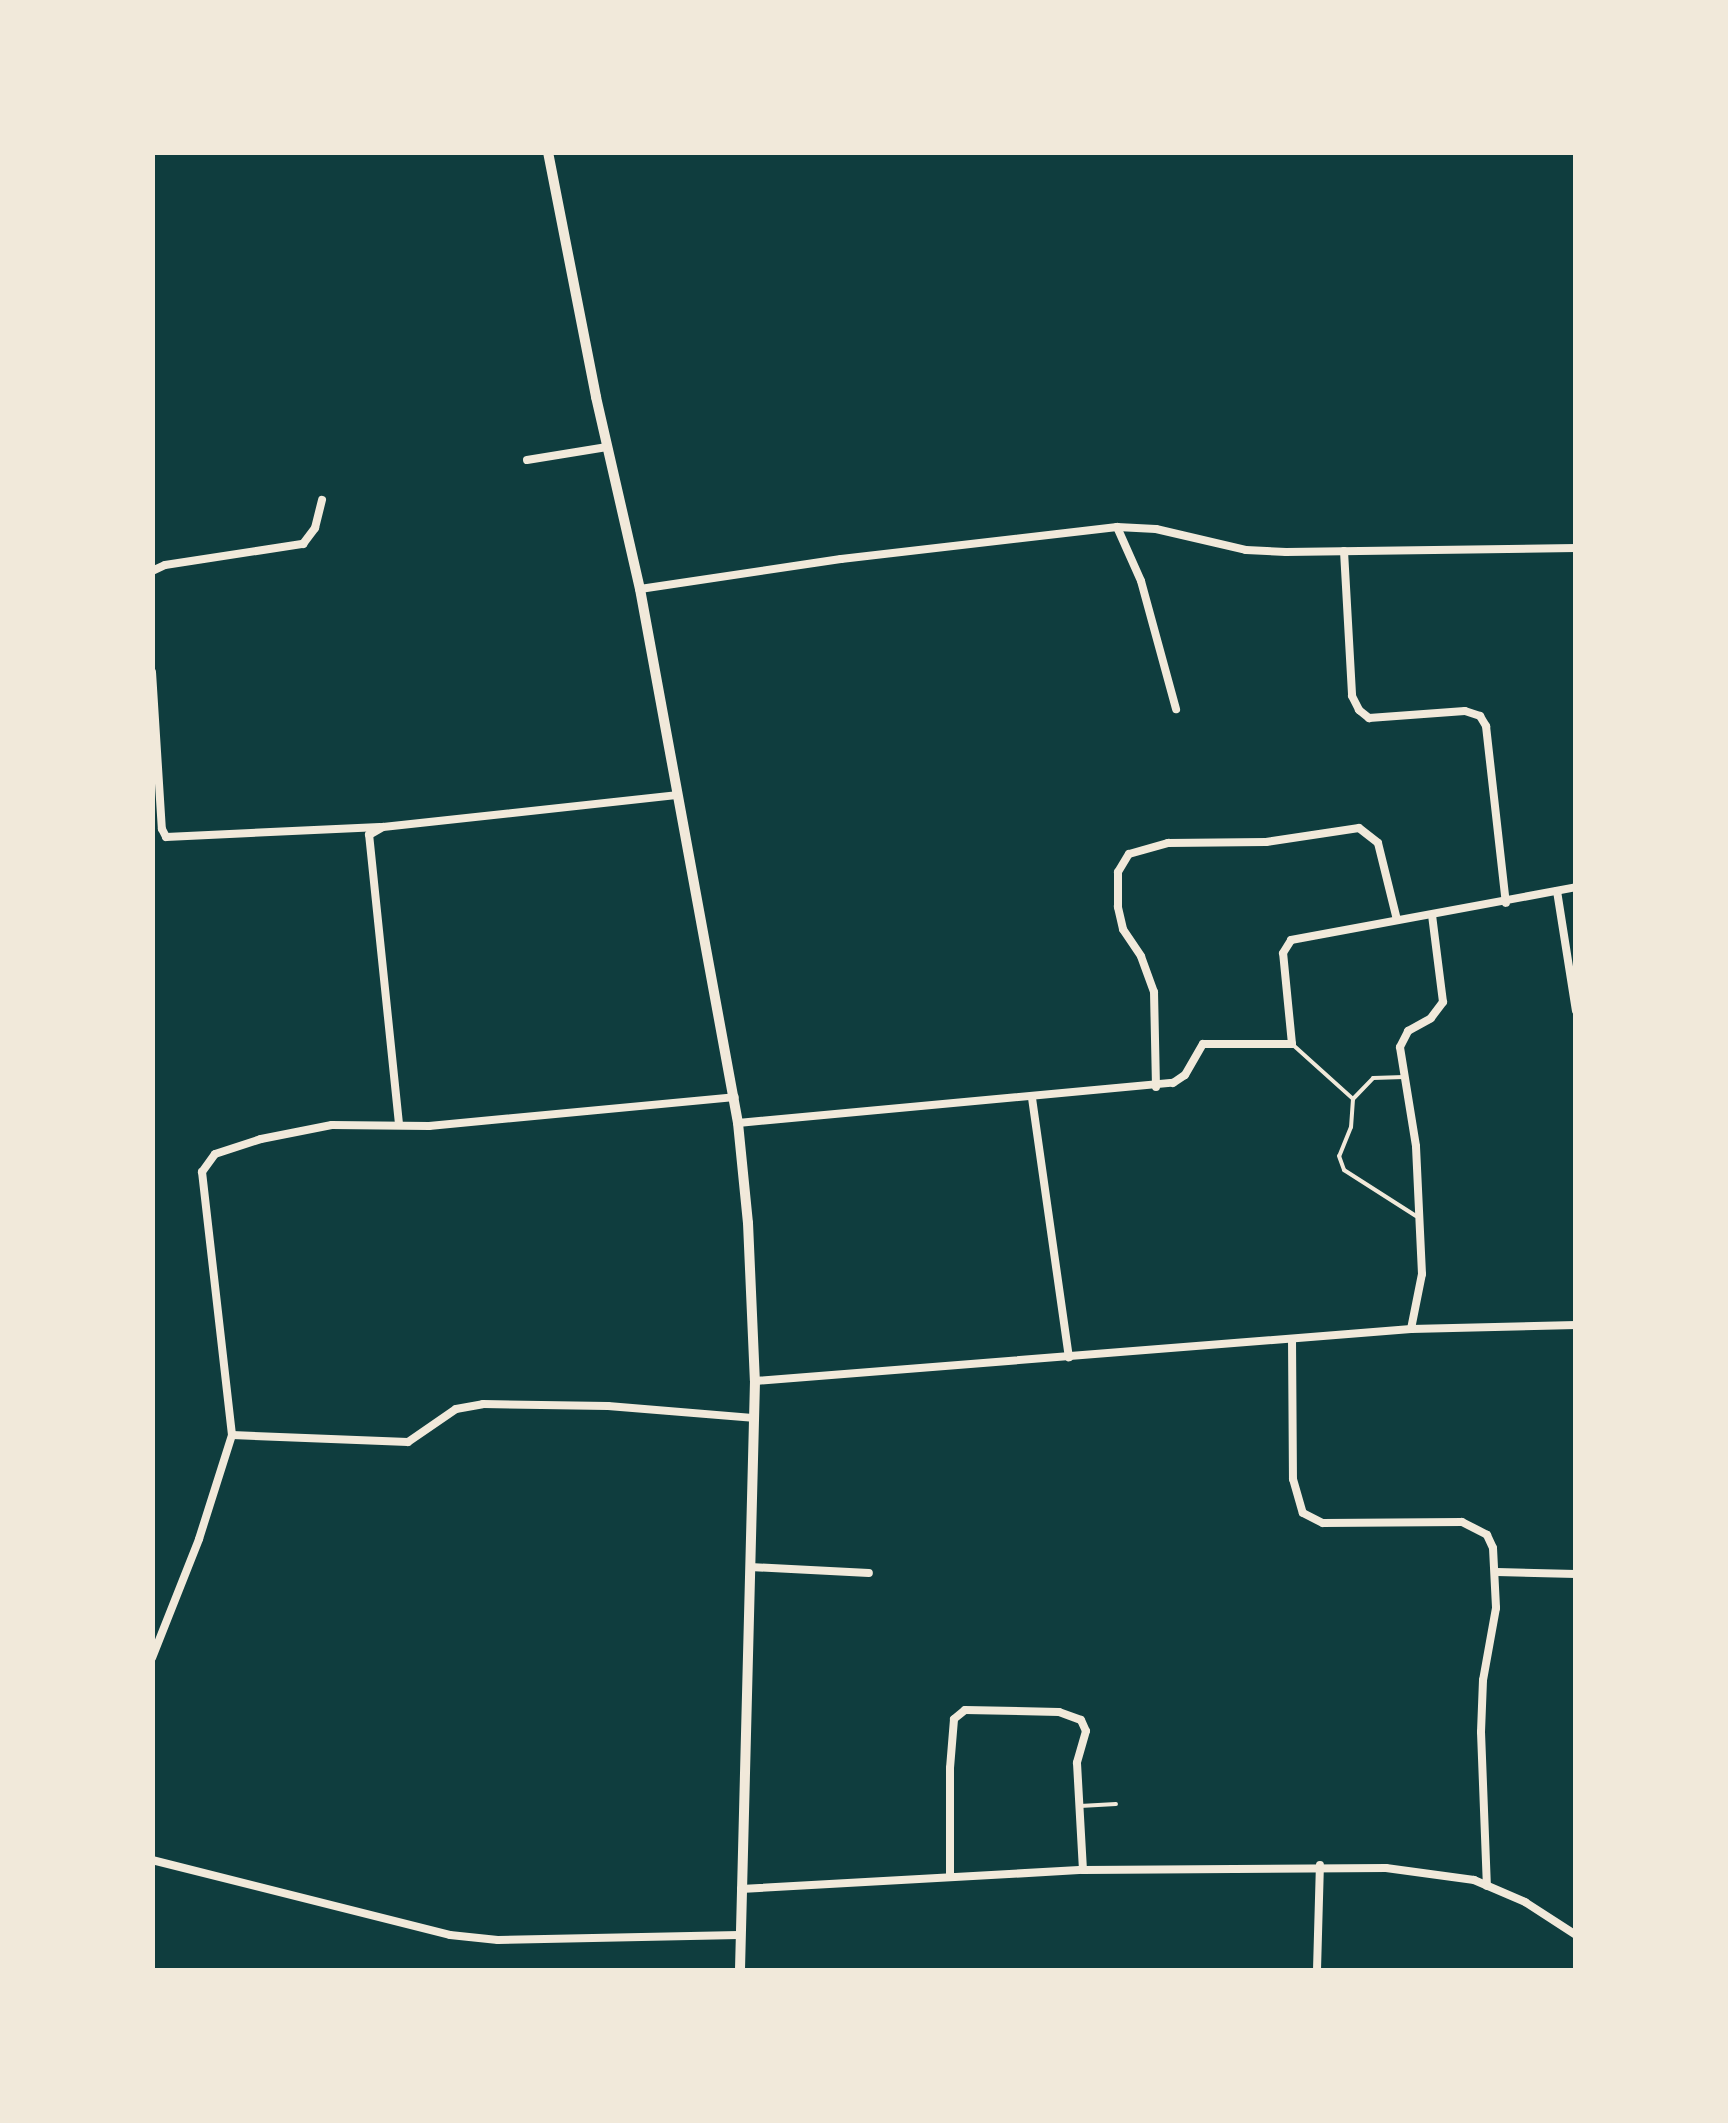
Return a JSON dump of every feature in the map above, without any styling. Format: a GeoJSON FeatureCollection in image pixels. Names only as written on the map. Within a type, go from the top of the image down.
{"type":"FeatureCollection","features":[{"type":"Feature","properties":{"kind":"street"},"geometry":{"type":"LineString","coordinates":[[548,152],[640,590],[738,1123],[748,1223],[755,1380],[740,1970]]}},
{"type":"Feature","properties":{"kind":"street"},"geometry":{"type":"LineString","coordinates":[[526,460],[607,446]]}},
{"type":"Feature","properties":{"kind":"street"},"geometry":{"type":"LineString","coordinates":[[152,572],[166,564],[303,544],[315,528],[322,500]]}},
{"type":"Feature","properties":{"kind":"street"},"geometry":{"type":"LineString","coordinates":[[640,590],[841,559],[1116,527],[1156,529],[1246,550],[1576,548]]}},
{"type":"Feature","properties":{"kind":"street"},"geometry":{"type":"LineString","coordinates":[[1116,527],[1141,581],[1176,709]]}},
{"type":"Feature","properties":{"kind":"street"},"geometry":{"type":"LineString","coordinates":[[1344,551],[1352,696],[1359,710],[1370,718],[1465,711],[1480,716],[1486,726],[1506,903]]}},
{"type":"Feature","properties":{"kind":"street"},"geometry":{"type":"LineString","coordinates":[[152,672],[162,829],[166,837],[382,827],[676,795]]}},
{"type":"Feature","properties":{"kind":"street"},"geometry":{"type":"LineString","coordinates":[[382,827],[367,839],[399,1124]]}},
{"type":"Feature","properties":{"kind":"street"},"geometry":{"type":"LineString","coordinates":[[1156,1087],[1154,992],[1141,956],[1123,929],[1118,907],[1118,872],[1129,854],[1168,843],[1266,842],[1360,828],[1378,843],[1397,920]]}},
{"type":"Feature","properties":{"kind":"street"},"geometry":{"type":"LineString","coordinates":[[738,1123],[1156,1087],[1180,1080],[1203,1044],[1292,1044],[1284,953],[1290,940],[1576,887]]}},
{"type":"Feature","properties":{"kind":"street"},"geometry":{"type":"LineString","coordinates":[[1557,891],[1576,1011]]}},
{"type":"Feature","properties":{"kind":"street"},"geometry":{"type":"LineString","coordinates":[[1411,1330],[1422,1274],[1416,1146],[1404,1077],[1403,1036],[1430,1018],[1443,1002],[1432,914]]}},
{"type":"Feature","properties":{"kind":"street"},"geometry":{"type":"LineString","coordinates":[[152,1658],[199,1540],[232,1434],[203,1166],[228,1147],[332,1125],[428,1126],[735,1098]]}},
{"type":"Feature","properties":{"kind":"street"},"geometry":{"type":"LineString","coordinates":[[1032,1098],[1069,1357]]}},
{"type":"Feature","properties":{"kind":"street"},"geometry":{"type":"LineString","coordinates":[[755,1380],[1411,1330],[1576,1325]]}},
{"type":"Feature","properties":{"kind":"street"},"geometry":{"type":"LineString","coordinates":[[1292,1339],[1293,1479],[1303,1513],[1323,1522],[1462,1522],[1487,1535],[1497,1572],[1480,1732],[1487,1886]]}},
{"type":"Feature","properties":{"kind":"street"},"geometry":{"type":"LineString","coordinates":[[232,1434],[408,1442],[456,1408],[482,1404],[608,1406],[753,1418]]}},
{"type":"Feature","properties":{"kind":"street"},"geometry":{"type":"LineString","coordinates":[[750,1567],[870,1572]]}},
{"type":"Feature","properties":{"kind":"street"},"geometry":{"type":"LineString","coordinates":[[1497,1572],[1576,1574]]}},
{"type":"Feature","properties":{"kind":"street"},"geometry":{"type":"LineString","coordinates":[[950,1875],[950,1768],[954,1719],[960,1712],[1060,1712],[1081,1720],[1086,1731],[1076,1763],[1084,1870]]}},
{"type":"Feature","properties":{"kind":"street"},"geometry":{"type":"LineString","coordinates":[[152,1860],[450,1935],[498,1940],[739,1935]]}},
{"type":"Feature","properties":{"kind":"street"},"geometry":{"type":"LineString","coordinates":[[741,1888],[950,1875],[1320,1865],[1431,1872],[1487,1886],[1526,1902],[1576,1935]]}},
{"type":"Feature","properties":{"kind":"street"},"geometry":{"type":"LineString","coordinates":[[1317,1970],[1320,1865]]}},
{"type":"Feature","properties":{"kind":"lane"},"geometry":{"type":"LineString","coordinates":[[1292,1044],[1354,1099]]}},
{"type":"Feature","properties":{"kind":"lane"},"geometry":{"type":"LineString","coordinates":[[1404,1077],[1372,1078],[1354,1099],[1351,1126],[1339,1156],[1344,1170],[1419,1218]]}},
{"type":"Feature","properties":{"kind":"lane"},"geometry":{"type":"LineString","coordinates":[[1080,1806],[1116,1804]]}}]}
